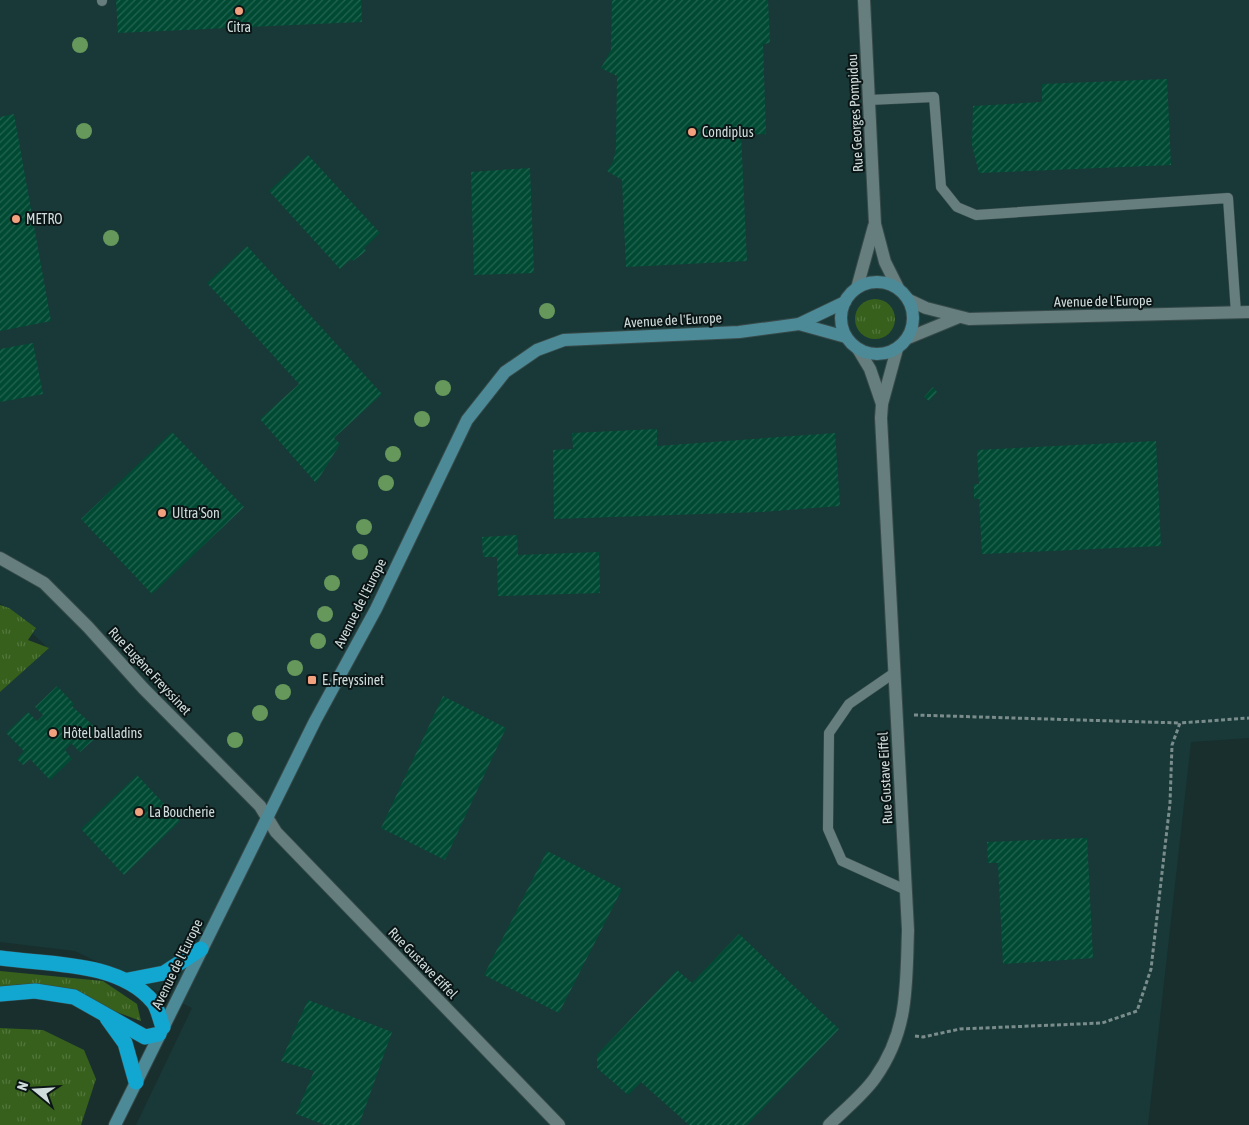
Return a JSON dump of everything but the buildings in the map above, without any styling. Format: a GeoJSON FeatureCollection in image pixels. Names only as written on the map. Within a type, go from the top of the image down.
{"type":"FeatureCollection","features":[{"type":"Feature","properties":{"kind":"highway"},"geometry":{"type":"LineString","coordinates":[[128,980],[164,973],[201,949]]}},
{"type":"Feature","properties":{"kind":"highway"},"geometry":{"type":"LineString","coordinates":[[0,958],[102,971],[128,980],[154,1003],[161,1031],[144,1037],[74,998],[35,991],[0,994]]}},
{"type":"Feature","properties":{"kind":"highway"},"geometry":{"type":"LineString","coordinates":[[105,1015],[125,1043],[136,1082]]}},
{"type":"Feature","properties":{"kind":"street","name":"Rue Georges Pompidou"},"geometry":{"type":"LineString","coordinates":[[864,0],[875,224]]}},
{"type":"Feature","properties":{"kind":"street"},"geometry":{"type":"LineString","coordinates":[[875,224],[885,262],[898,288],[909,300],[926,308],[959,317]]}},
{"type":"Feature","properties":{"kind":"street"},"geometry":{"type":"LineString","coordinates":[[875,224],[857,288],[845,302],[841,313],[846,337],[858,350],[870,369],[882,404]]}},
{"type":"Feature","properties":{"kind":"street"},"geometry":{"type":"LineString","coordinates":[[857,288],[873,282],[890,284],[898,288]]}},
{"type":"Feature","properties":{"kind":"street"},"geometry":{"type":"LineString","coordinates":[[908,338],[914,319],[909,300]]}},
{"type":"Feature","properties":{"kind":"street","name":"Avenue de l'Europe"},"geometry":{"type":"LineString","coordinates":[[115,1125],[315,721],[376,609],[467,420],[505,372],[537,350],[564,340],[739,332],[799,324],[845,302]]}},
{"type":"Feature","properties":{"kind":"street","name":"Avenue de l'Europe"},"geometry":{"type":"LineString","coordinates":[[959,317],[969,319],[1243,313]]}},
{"type":"Feature","properties":{"kind":"street"},"geometry":{"type":"LineString","coordinates":[[858,350],[871,354],[884,354],[897,349],[908,338],[959,317]]}},
{"type":"Feature","properties":{"kind":"street","name":"Avenue de l'Europe"},"geometry":{"type":"LineString","coordinates":[[799,324],[846,337]]}},
{"type":"Feature","properties":{"kind":"street"},"geometry":{"type":"LineString","coordinates":[[882,404],[897,349]]}},
{"type":"Feature","properties":{"kind":"street","name":"Rue Gustave Eiffel"},"geometry":{"type":"LineString","coordinates":[[829,1125],[874,1079],[892,1050],[906,1005],[908,930],[881,418],[882,404]]}},
{"type":"Feature","properties":{"kind":"street","name":"Rue Eugène Freyssinet"},"geometry":{"type":"LineString","coordinates":[[0,558],[44,583],[260,806],[268,819]]}},
{"type":"Feature","properties":{"kind":"street","name":"Rue Gustave Eiffel"},"geometry":{"type":"LineString","coordinates":[[268,819],[276,832],[559,1125]]}},
{"type":"Feature","properties":{"kind":"lane"},"geometry":{"type":"LineString","coordinates":[[869,100],[934,97],[942,187],[957,207],[976,215],[1228,198],[1243,313]]}},
{"type":"Feature","properties":{"kind":"lane"},"geometry":{"type":"LineString","coordinates":[[894,673],[850,704],[829,733],[828,828],[842,861],[906,890]]}},
{"type":"Feature","properties":{"kind":"path"},"geometry":{"type":"LineString","coordinates":[[896,714],[1180,723],[1249,718]]}},
{"type":"Feature","properties":{"kind":"path"},"geometry":{"type":"LineString","coordinates":[[897,1033],[923,1037],[960,1029],[1102,1022],[1137,1011],[1151,969],[1170,803],[1172,745],[1180,723]]}},
{"type":"Feature","properties":{"kind":"shaded area"},"geometry":{"type":"Polygon","coordinates":[[[0,0],[1249,0],[1249,738],[1191,742],[1148,1125],[136,1125],[192,1008],[75,951],[0,942],[0,692],[48,648],[0,603],[0,0]]]}},
{"type":"Feature","properties":{"kind":"green space"},"geometry":{"type":"Polygon","coordinates":[[[871,299],[879,299],[886,302],[892,308],[895,319],[892,330],[886,336],[879,339],[871,339],[864,336],[858,330],[855,323],[855,315],[858,308],[864,302],[871,299]]]}},
{"type":"Feature","properties":{"kind":"green space"},"geometry":{"type":"Polygon","coordinates":[[[0,605],[9,608],[36,628],[28,640],[49,648],[0,692],[0,605]]]}},
{"type":"Feature","properties":{"kind":"green space"},"geometry":{"type":"Polygon","coordinates":[[[0,971],[103,981],[137,1004],[141,1021],[103,1007],[79,994],[23,984],[0,987],[0,971]]]}},
{"type":"Feature","properties":{"kind":"green space"},"geometry":{"type":"Polygon","coordinates":[[[0,1028],[43,1030],[84,1050],[96,1079],[81,1125],[0,1125],[0,1028]]]}},
{"type":"Feature","properties":{"kind":"place","name":"Citra"},"geometry":{"type":"Point","coordinates":[239,11]}},
{"type":"Feature","properties":{"kind":"place","name":"Condiplus"},"geometry":{"type":"Point","coordinates":[692,132]}},
{"type":"Feature","properties":{"kind":"place","name":"METRO"},"geometry":{"type":"Point","coordinates":[16,219]}},
{"type":"Feature","properties":{"kind":"place","name":"Ultra'Son"},"geometry":{"type":"Point","coordinates":[162,513]}},
{"type":"Feature","properties":{"kind":"place","name":"E. Freyssinet"},"geometry":{"type":"Point","coordinates":[312,680]}},
{"type":"Feature","properties":{"kind":"place","name":"Hôtel balladins"},"geometry":{"type":"Point","coordinates":[53,733]}},
{"type":"Feature","properties":{"kind":"place","name":"La Boucherie"},"geometry":{"type":"Point","coordinates":[139,812]}}]}
